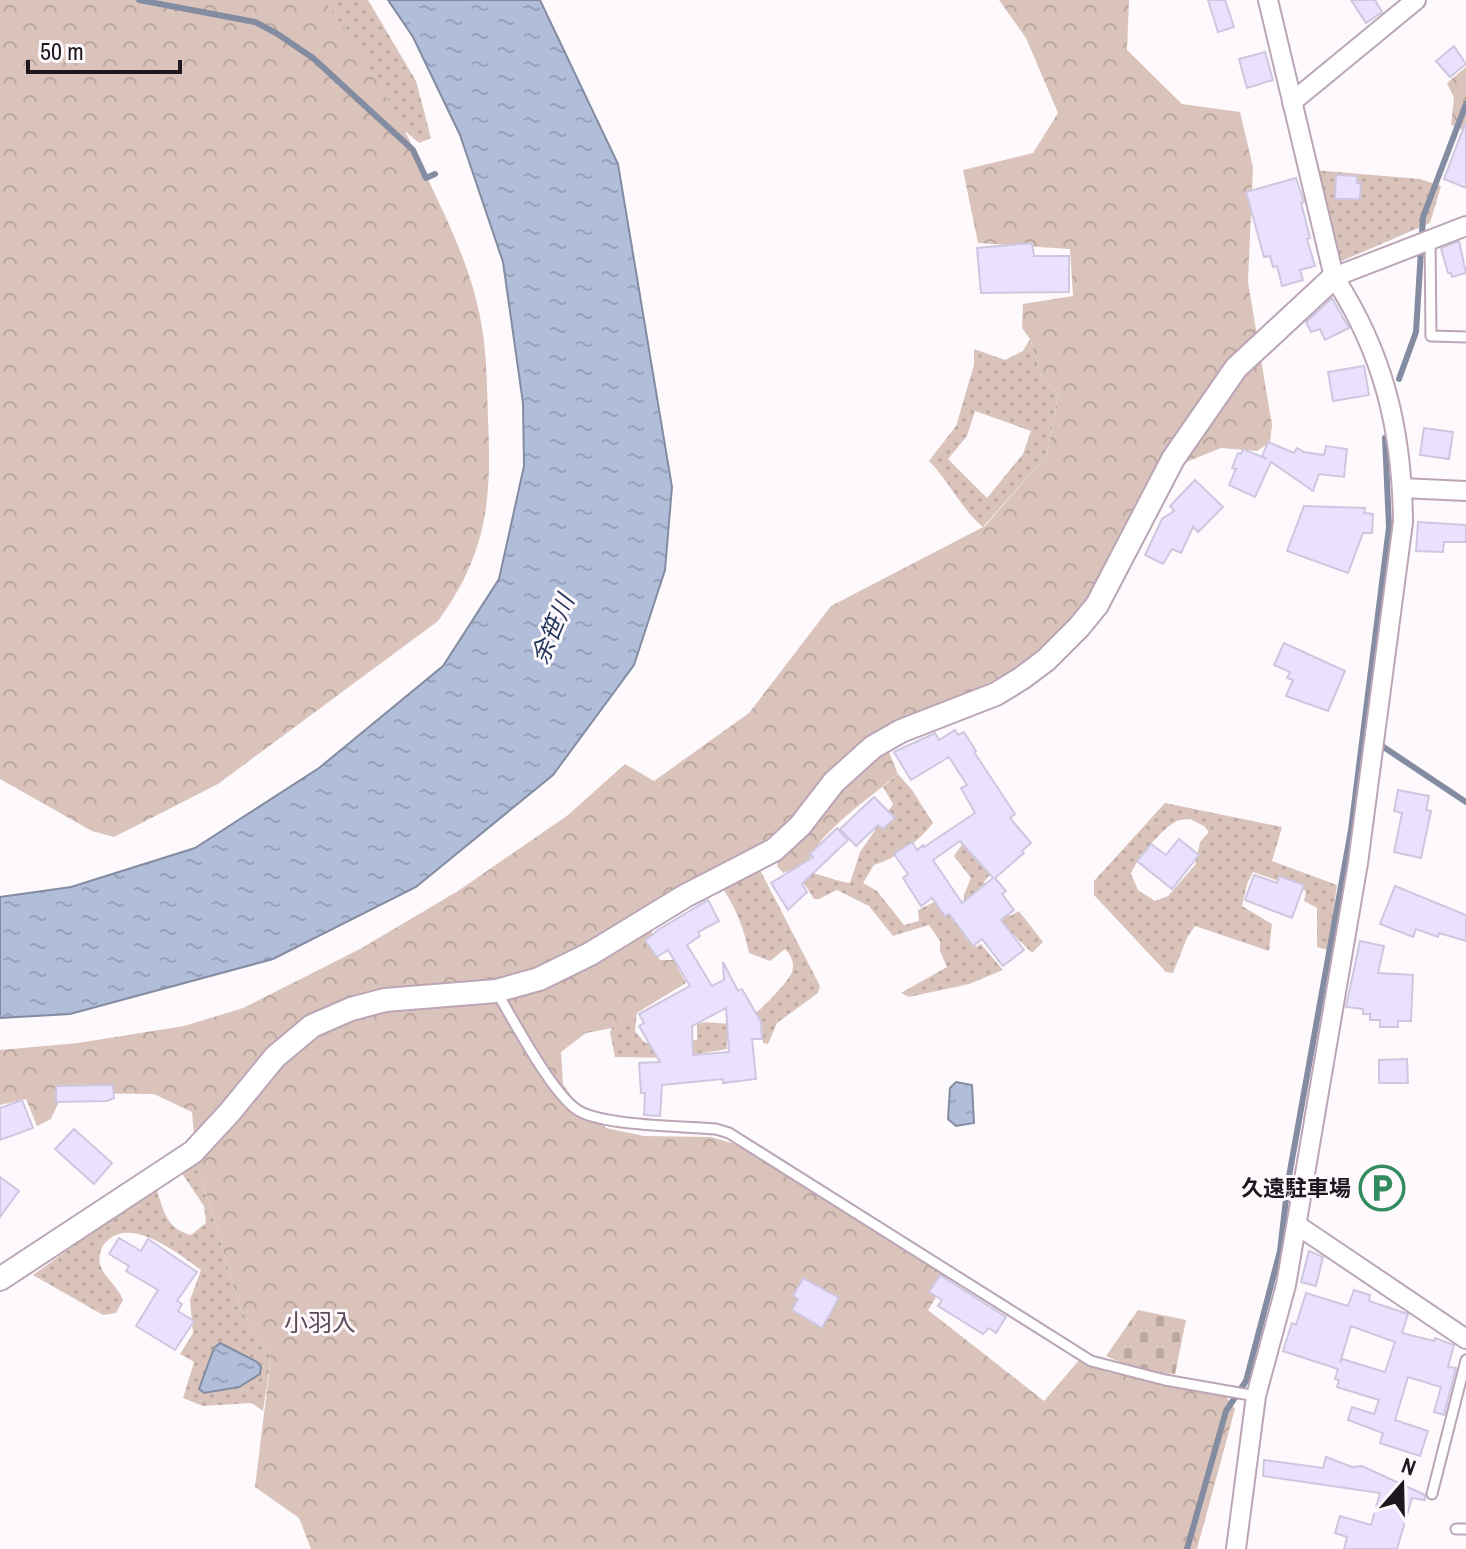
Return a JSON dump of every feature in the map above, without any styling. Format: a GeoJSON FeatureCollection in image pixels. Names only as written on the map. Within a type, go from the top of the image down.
{"type":"FeatureCollection","features":[{"type":"Feature","properties":{"kind":"street"},"geometry":{"type":"LineString","coordinates":[[1236,1549],[1256,1396],[1286,1285],[1360,848],[1403,522],[1395,422],[1383,376],[1355,310],[1334,277],[1268,0]]}},
{"type":"Feature","properties":{"kind":"street"},"geometry":{"type":"LineString","coordinates":[[1292,102],[1416,0]]}},
{"type":"Feature","properties":{"kind":"street"},"geometry":{"type":"LineString","coordinates":[[0,1279],[193,1152],[275,1057],[312,1026],[351,1009],[385,1000],[496,991],[539,979],[590,954],[685,896],[774,850],[800,826],[834,782],[873,747],[901,731],[996,694],[1046,660],[1097,605],[1173,459],[1236,368],[1334,277],[1466,226]]}},
{"type":"Feature","properties":{"kind":"street"},"geometry":{"type":"LineString","coordinates":[[1402,488],[1466,491]]}},
{"type":"Feature","properties":{"kind":"street"},"geometry":{"type":"LineString","coordinates":[[1297,1225],[1466,1339]]}},
{"type":"Feature","properties":{"kind":"lane"},"geometry":{"type":"LineString","coordinates":[[1430,238],[1431,336],[1466,337]]}},
{"type":"Feature","properties":{"kind":"lane"},"geometry":{"type":"LineString","coordinates":[[496,991],[562,1098],[582,1114],[625,1122],[716,1129],[729,1133],[1091,1361],[1165,1380],[1256,1396]]}},
{"type":"Feature","properties":{"kind":"lane"},"geometry":{"type":"LineString","coordinates":[[1432,1494],[1466,1360]]}},
{"type":"Feature","properties":{"kind":"green space"},"geometry":{"type":"Polygon","coordinates":[[[0,0],[324,0],[370,68],[422,165],[468,271],[483,334],[489,448],[487,500],[483,525],[467,572],[438,621],[218,784],[114,837],[92,831],[0,779],[0,0]]]}},
{"type":"Feature","properties":{"kind":"green space"},"geometry":{"type":"Polygon","coordinates":[[[189,0],[368,0],[416,81],[431,138],[419,143],[310,50],[189,0]]]}},
{"type":"Feature","properties":{"kind":"green space"},"geometry":{"type":"Polygon","coordinates":[[[999,0],[1129,0],[1127,50],[1182,104],[1240,112],[1253,167],[1248,282],[1272,425],[1270,442],[1257,451],[1221,448],[1174,467],[1096,594],[1027,665],[881,733],[898,774],[837,824],[807,861],[783,873],[777,866],[779,857],[654,909],[651,946],[660,960],[673,960],[686,983],[612,1028],[586,1033],[561,1052],[563,1084],[573,1099],[606,1128],[644,1136],[711,1137],[745,1147],[949,1277],[928,1310],[1044,1401],[1080,1359],[1107,1372],[1225,1395],[1235,1409],[1197,1549],[311,1549],[299,1518],[255,1487],[271,1357],[240,1308],[196,1159],[192,1112],[154,1094],[63,1093],[51,1119],[37,1126],[26,1099],[0,1105],[0,1050],[78,1043],[184,1026],[243,1008],[360,949],[458,891],[568,815],[625,764],[654,781],[749,713],[831,606],[985,526],[1047,455],[1058,395],[1041,375],[1030,339],[1022,328],[1023,304],[1073,296],[1070,249],[978,243],[963,170],[1033,153],[1058,113],[1026,38],[999,0]]]}},
{"type":"Feature","properties":{"kind":"green space"},"geometry":{"type":"Polygon","coordinates":[[[1466,67],[1466,131],[1451,125],[1454,98],[1447,83],[1466,67]]]}},
{"type":"Feature","properties":{"kind":"green space"},"geometry":{"type":"Polygon","coordinates":[[[1313,170],[1420,179],[1441,186],[1430,223],[1337,263],[1313,170]]]}},
{"type":"Feature","properties":{"kind":"green space"},"geometry":{"type":"Polygon","coordinates":[[[1030,339],[1041,375],[1058,395],[1047,455],[983,527],[929,461],[956,426],[974,365],[974,349],[1005,360],[1023,351],[1030,339]],[[975,411],[967,436],[948,459],[987,498],[1023,454],[1031,431],[975,411]]]}},
{"type":"Feature","properties":{"kind":"green space"},"geometry":{"type":"Polygon","coordinates":[[[898,774],[933,823],[906,848],[874,865],[863,883],[877,891],[904,925],[919,921],[918,910],[934,902],[954,913],[964,904],[971,878],[954,856],[963,843],[991,873],[984,882],[1010,916],[1019,911],[1043,942],[1032,953],[999,920],[961,926],[976,947],[981,944],[1003,970],[969,984],[909,997],[901,993],[947,967],[940,951],[940,941],[929,925],[893,936],[869,906],[837,890],[814,899],[795,869],[850,883],[860,852],[893,804],[883,787],[898,774]]]}},
{"type":"Feature","properties":{"kind":"green space"},"geometry":{"type":"Polygon","coordinates":[[[1165,803],[1282,827],[1272,861],[1337,885],[1328,950],[1317,947],[1317,908],[1304,901],[1306,891],[1253,872],[1242,906],[1272,924],[1269,951],[1195,926],[1173,973],[1166,972],[1094,895],[1094,881],[1165,803]],[[1185,819],[1164,830],[1131,874],[1138,890],[1155,901],[1168,896],[1195,865],[1200,842],[1209,832],[1204,826],[1185,819]]]}},
{"type":"Feature","properties":{"kind":"green space"},"geometry":{"type":"Polygon","coordinates":[[[760,870],[820,986],[818,993],[777,1023],[768,1044],[763,1043],[762,1027],[731,1031],[727,1035],[727,1049],[674,1058],[615,1057],[610,1032],[637,1011],[635,1031],[645,1043],[697,1040],[697,1024],[742,1022],[762,1008],[784,984],[793,969],[789,954],[785,949],[770,961],[749,953],[739,920],[723,889],[725,883],[760,870]]]}},
{"type":"Feature","properties":{"kind":"green space"},"geometry":{"type":"Polygon","coordinates":[[[196,1159],[240,1308],[271,1357],[263,1411],[252,1403],[203,1406],[183,1398],[194,1362],[180,1354],[193,1333],[190,1300],[201,1270],[156,1240],[129,1233],[117,1234],[105,1243],[100,1252],[104,1273],[123,1300],[116,1313],[103,1315],[33,1275],[156,1187],[171,1223],[191,1235],[206,1223],[204,1206],[181,1172],[196,1159]]]}},
{"type":"Feature","properties":{"kind":"green space"},"geometry":{"type":"Polygon","coordinates":[[[1138,1310],[1186,1320],[1175,1374],[1143,1372],[1106,1356],[1138,1310]]]}},
{"type":"Feature","properties":{"kind":"water","name":"余笹川"},"geometry":{"type":"Polygon","coordinates":[[[388,0],[540,0],[618,164],[672,487],[665,570],[634,665],[553,775],[416,887],[273,959],[70,1014],[0,1018],[0,897],[71,887],[195,848],[319,768],[443,666],[499,579],[524,466],[523,403],[503,262],[460,135],[413,37],[388,0]]]}},
{"type":"Feature","properties":{"kind":"water"},"geometry":{"type":"Polygon","coordinates":[[[956,1082],[972,1085],[974,1123],[956,1126],[948,1119],[950,1088],[956,1082]]]}},
{"type":"Feature","properties":{"kind":"water"},"geometry":{"type":"Polygon","coordinates":[[[220,1343],[257,1362],[261,1367],[260,1374],[239,1387],[204,1393],[199,1389],[214,1348],[220,1343]]]}},
{"type":"Feature","properties":{"kind":"building"},"geometry":{"type":"Polygon","coordinates":[[[1208,0],[1225,0],[1234,27],[1218,32],[1208,0]]]}},
{"type":"Feature","properties":{"kind":"building"},"geometry":{"type":"Polygon","coordinates":[[[1351,0],[1375,0],[1382,12],[1366,23],[1351,0]]]}},
{"type":"Feature","properties":{"kind":"building"},"geometry":{"type":"Polygon","coordinates":[[[1454,46],[1466,64],[1450,77],[1436,61],[1454,46]]]}},
{"type":"Feature","properties":{"kind":"building"},"geometry":{"type":"Polygon","coordinates":[[[1265,52],[1273,80],[1247,88],[1239,59],[1265,52]]]}},
{"type":"Feature","properties":{"kind":"building"},"geometry":{"type":"Polygon","coordinates":[[[1466,124],[1466,188],[1444,179],[1466,124]]]}},
{"type":"Feature","properties":{"kind":"building"},"geometry":{"type":"Polygon","coordinates":[[[1336,175],[1357,176],[1357,183],[1361,183],[1360,199],[1335,199],[1336,175]]]}},
{"type":"Feature","properties":{"kind":"building"},"geometry":{"type":"Polygon","coordinates":[[[1296,178],[1304,202],[1301,203],[1310,238],[1307,239],[1315,266],[1300,270],[1303,280],[1282,286],[1277,266],[1273,267],[1270,256],[1264,257],[1246,192],[1296,178]]]}},
{"type":"Feature","properties":{"kind":"building"},"geometry":{"type":"Polygon","coordinates":[[[1459,241],[1466,273],[1452,277],[1441,248],[1459,241]]]}},
{"type":"Feature","properties":{"kind":"building"},"geometry":{"type":"Polygon","coordinates":[[[1032,243],[1034,256],[1069,256],[1069,292],[981,293],[977,248],[1032,243]]]}},
{"type":"Feature","properties":{"kind":"building"},"geometry":{"type":"Polygon","coordinates":[[[1332,298],[1349,328],[1325,340],[1320,329],[1311,332],[1306,322],[1332,298]]]}},
{"type":"Feature","properties":{"kind":"building"},"geometry":{"type":"Polygon","coordinates":[[[1364,366],[1369,395],[1333,401],[1328,372],[1364,366]]]}},
{"type":"Feature","properties":{"kind":"building"},"geometry":{"type":"Polygon","coordinates":[[[1424,428],[1453,432],[1449,459],[1420,455],[1424,428]]]}},
{"type":"Feature","properties":{"kind":"building"},"geometry":{"type":"Polygon","coordinates":[[[1268,442],[1294,453],[1297,448],[1324,455],[1326,446],[1347,449],[1344,477],[1319,474],[1313,491],[1271,462],[1255,497],[1229,485],[1236,469],[1232,468],[1238,453],[1241,454],[1243,449],[1267,459],[1262,456],[1268,442]]]}},
{"type":"Feature","properties":{"kind":"building"},"geometry":{"type":"Polygon","coordinates":[[[1195,480],[1223,507],[1198,532],[1193,527],[1181,553],[1172,549],[1163,564],[1145,555],[1162,519],[1174,511],[1170,506],[1195,480]]]}},
{"type":"Feature","properties":{"kind":"building"},"geometry":{"type":"Polygon","coordinates":[[[1304,506],[1365,508],[1364,513],[1373,514],[1372,533],[1363,533],[1348,573],[1287,551],[1304,506]]]}},
{"type":"Feature","properties":{"kind":"building"},"geometry":{"type":"Polygon","coordinates":[[[1418,522],[1466,525],[1466,542],[1444,542],[1443,552],[1416,551],[1418,522]]]}},
{"type":"Feature","properties":{"kind":"building"},"geometry":{"type":"Polygon","coordinates":[[[1284,643],[1345,671],[1328,711],[1286,696],[1293,680],[1287,678],[1290,672],[1274,665],[1284,643]]]}},
{"type":"Feature","properties":{"kind":"building"},"geometry":{"type":"Polygon","coordinates":[[[955,730],[958,735],[964,732],[1015,814],[1010,818],[1031,843],[995,878],[1006,891],[1002,894],[1014,910],[1001,920],[1024,950],[1003,966],[982,939],[973,946],[949,914],[945,916],[932,898],[921,906],[903,878],[908,874],[894,854],[912,842],[917,850],[924,847],[975,813],[961,788],[967,785],[949,757],[911,780],[894,752],[935,733],[939,740],[955,730]],[[960,841],[933,860],[962,903],[993,878],[960,841]]]}},
{"type":"Feature","properties":{"kind":"building"},"geometry":{"type":"Polygon","coordinates":[[[1398,790],[1429,796],[1426,810],[1431,811],[1421,858],[1394,852],[1402,813],[1394,811],[1398,790]]]}},
{"type":"Feature","properties":{"kind":"building"},"geometry":{"type":"Polygon","coordinates":[[[874,797],[895,818],[883,829],[878,825],[856,846],[840,829],[874,797]]]}},
{"type":"Feature","properties":{"kind":"building"},"geometry":{"type":"Polygon","coordinates":[[[837,828],[848,840],[802,884],[807,892],[788,910],[771,883],[813,857],[810,854],[837,828]]]}},
{"type":"Feature","properties":{"kind":"building"},"geometry":{"type":"Polygon","coordinates":[[[1179,839],[1199,855],[1172,889],[1137,861],[1151,844],[1166,855],[1179,839]]]}},
{"type":"Feature","properties":{"kind":"building"},"geometry":{"type":"Polygon","coordinates":[[[1254,875],[1277,883],[1279,876],[1304,885],[1292,918],[1245,900],[1254,875]]]}},
{"type":"Feature","properties":{"kind":"building"},"geometry":{"type":"Polygon","coordinates":[[[1395,886],[1466,915],[1466,941],[1439,933],[1438,937],[1416,929],[1413,937],[1380,924],[1395,886]]]}},
{"type":"Feature","properties":{"kind":"building"},"geometry":{"type":"Polygon","coordinates":[[[708,900],[719,921],[698,932],[700,936],[687,945],[712,986],[724,980],[723,962],[738,991],[742,989],[761,1022],[762,1039],[752,1039],[756,1079],[662,1085],[660,1116],[644,1115],[645,1093],[641,1093],[639,1063],[660,1062],[639,1026],[644,1023],[639,1014],[690,986],[668,950],[657,957],[645,941],[708,900]],[[726,1008],[692,1026],[693,1055],[729,1052],[726,1008]]]}},
{"type":"Feature","properties":{"kind":"building"},"geometry":{"type":"Polygon","coordinates":[[[1360,941],[1384,946],[1378,973],[1413,975],[1411,1021],[1398,1021],[1398,1027],[1380,1027],[1380,1020],[1370,1020],[1370,1014],[1363,1014],[1363,1009],[1346,1007],[1360,941]]]}},
{"type":"Feature","properties":{"kind":"building"},"geometry":{"type":"Polygon","coordinates":[[[1407,1059],[1408,1083],[1379,1083],[1379,1060],[1407,1059]]]}},
{"type":"Feature","properties":{"kind":"building"},"geometry":{"type":"Polygon","coordinates":[[[113,1085],[114,1098],[107,1101],[56,1102],[56,1086],[113,1085]]]}},
{"type":"Feature","properties":{"kind":"building"},"geometry":{"type":"Polygon","coordinates":[[[22,1100],[33,1128],[0,1140],[0,1108],[22,1100]]]}},
{"type":"Feature","properties":{"kind":"building"},"geometry":{"type":"Polygon","coordinates":[[[74,1129],[112,1163],[94,1184],[55,1149],[74,1129]]]}},
{"type":"Feature","properties":{"kind":"building"},"geometry":{"type":"Polygon","coordinates":[[[0,1177],[19,1191],[0,1217],[0,1177]]]}},
{"type":"Feature","properties":{"kind":"building"},"geometry":{"type":"Polygon","coordinates":[[[119,1238],[141,1251],[148,1239],[197,1272],[177,1301],[182,1304],[178,1311],[194,1321],[175,1350],[136,1326],[158,1290],[126,1271],[129,1266],[109,1254],[119,1238]]]}},
{"type":"Feature","properties":{"kind":"building"},"geometry":{"type":"Polygon","coordinates":[[[1309,1251],[1323,1257],[1316,1286],[1301,1282],[1309,1251]]]}},
{"type":"Feature","properties":{"kind":"building"},"geometry":{"type":"Polygon","coordinates":[[[940,1275],[1006,1317],[996,1333],[989,1328],[983,1334],[938,1306],[942,1300],[929,1292],[940,1275]]]}},
{"type":"Feature","properties":{"kind":"building"},"geometry":{"type":"Polygon","coordinates":[[[803,1278],[839,1298],[822,1328],[792,1310],[798,1299],[793,1296],[803,1278]]]}},
{"type":"Feature","properties":{"kind":"building"},"geometry":{"type":"Polygon","coordinates":[[[1354,1290],[1370,1295],[1369,1301],[1408,1314],[1402,1333],[1434,1341],[1435,1338],[1454,1345],[1448,1367],[1456,1368],[1444,1415],[1434,1412],[1441,1387],[1408,1377],[1395,1420],[1428,1431],[1420,1456],[1380,1443],[1383,1433],[1348,1420],[1352,1407],[1374,1414],[1379,1400],[1337,1387],[1339,1380],[1335,1379],[1338,1369],[1283,1351],[1292,1323],[1296,1325],[1306,1293],[1348,1306],[1354,1290]],[[1351,1326],[1340,1363],[1342,1359],[1385,1372],[1395,1342],[1351,1326]]]}},
{"type":"Feature","properties":{"kind":"building"},"geometry":{"type":"Polygon","coordinates":[[[1326,1457],[1352,1467],[1362,1466],[1425,1495],[1425,1500],[1412,1498],[1397,1549],[1344,1549],[1347,1537],[1335,1533],[1340,1516],[1371,1525],[1380,1493],[1263,1476],[1264,1460],[1323,1468],[1326,1457]]]}},
{"type":"Feature","properties":{"kind":"waterway"},"geometry":{"type":"LineString","coordinates":[[139,0],[255,22],[276,33],[313,58],[413,150],[426,178],[435,174]]}},
{"type":"Feature","properties":{"kind":"waterway"},"geometry":{"type":"LineString","coordinates":[[1399,379],[1416,332],[1423,217],[1466,104]]}},
{"type":"Feature","properties":{"kind":"waterway"},"geometry":{"type":"LineString","coordinates":[[1187,1549],[1226,1411],[1246,1381],[1280,1251],[1288,1182],[1351,830],[1389,527],[1385,438]]}},
{"type":"Feature","properties":{"kind":"waterway"},"geometry":{"type":"LineString","coordinates":[[1379,744],[1466,802]]}},
{"type":"Feature","properties":{"kind":"place","name":"久遠駐車場"},"geometry":{"type":"Point","coordinates":[1382,1188]}},
{"type":"Feature","properties":{"kind":"district","name":"小羽入"},"geometry":{"type":"Point","coordinates":[320,1322]}}]}
